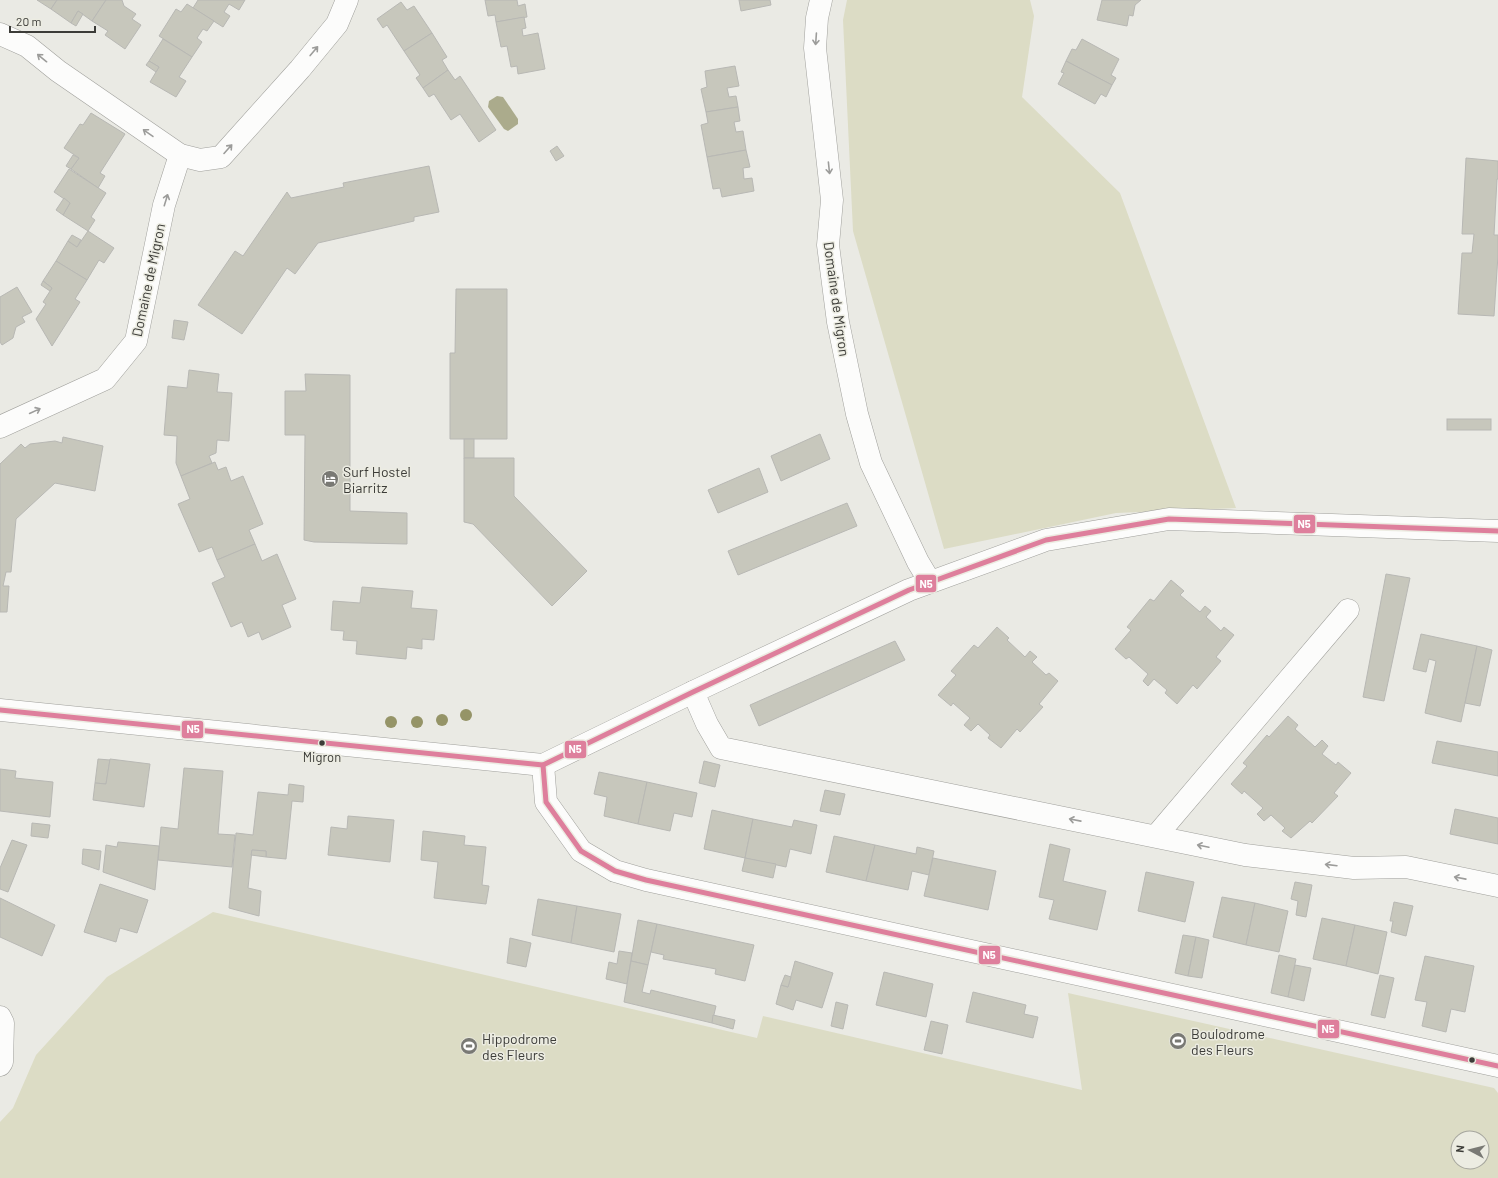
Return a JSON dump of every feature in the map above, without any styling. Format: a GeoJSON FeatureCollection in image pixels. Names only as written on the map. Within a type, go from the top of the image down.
{"type":"FeatureCollection","features":[{"type":"Feature","properties":{"kind":"street"},"geometry":{"type":"LineString","coordinates":[[0,34],[27,46],[58,71],[180,155],[200,160],[221,157],[300,69],[337,24],[347,0]]}},
{"type":"Feature","properties":{"kind":"street","name":"Domaine de Migron"},"geometry":{"type":"LineString","coordinates":[[821,0],[817,18],[815,48],[832,200],[828,245],[838,322],[857,414],[871,463],[918,562],[930,582]]}},
{"type":"Feature","properties":{"kind":"street","name":"Domaine de Migron"},"geometry":{"type":"LineString","coordinates":[[0,428],[105,378],[136,341],[164,205],[180,155]]}},
{"type":"Feature","properties":{"kind":"street"},"geometry":{"type":"LineString","coordinates":[[0,710],[543,765],[909,590],[1046,540],[1169,519],[1498,531]]}},
{"type":"Feature","properties":{"kind":"street"},"geometry":{"type":"LineString","coordinates":[[1156,836],[1348,610]]}},
{"type":"Feature","properties":{"kind":"street"},"geometry":{"type":"LineString","coordinates":[[693,692],[707,724],[721,748],[1245,855],[1354,868],[1406,867],[1498,886]]}},
{"type":"Feature","properties":{"kind":"street"},"geometry":{"type":"LineString","coordinates":[[543,765],[546,802],[581,851],[615,871],[654,882],[1498,1066]]}},
{"type":"Feature","properties":{"kind":"street"},"geometry":{"type":"LineString","coordinates":[[0,1017],[3,1023],[0,1063]]}},
{"type":"Feature","properties":{"kind":"shaded area"},"geometry":{"type":"Polygon","coordinates":[[[847,0],[1030,0],[1034,16],[1022,97],[1120,193],[1236,508],[1116,513],[944,549],[853,231],[843,20],[847,0]]]}},
{"type":"Feature","properties":{"kind":"shaded area"},"geometry":{"type":"Polygon","coordinates":[[[497,96],[503,97],[518,119],[518,124],[508,131],[504,129],[488,107],[489,101],[497,96]]]}},
{"type":"Feature","properties":{"kind":"shaded area","name":"Hippodrome des Fleurs"},"geometry":{"type":"Polygon","coordinates":[[[213,912],[757,1038],[763,1016],[1082,1090],[1068,993],[1494,1088],[1498,1093],[1498,1178],[0,1178],[0,1122],[13,1108],[36,1055],[107,977],[213,912]]]}},
{"type":"Feature","properties":{"kind":"building"},"geometry":{"type":"Polygon","coordinates":[[[37,0],[57,0],[51,9],[37,0]]]}},
{"type":"Feature","properties":{"kind":"building"},"geometry":{"type":"Polygon","coordinates":[[[57,0],[106,0],[92,21],[78,11],[71,23],[51,9],[57,0]]]}},
{"type":"Feature","properties":{"kind":"building"},"geometry":{"type":"Polygon","coordinates":[[[106,0],[122,0],[124,6],[136,14],[132,19],[141,25],[125,49],[105,35],[108,31],[92,21],[106,0]]]}},
{"type":"Feature","properties":{"kind":"building"},"geometry":{"type":"Polygon","coordinates":[[[198,0],[245,0],[239,10],[229,4],[224,12],[230,16],[223,27],[193,8],[198,0]]]}},
{"type":"Feature","properties":{"kind":"building"},"geometry":{"type":"Polygon","coordinates":[[[485,0],[517,0],[518,6],[525,4],[527,17],[496,22],[495,15],[488,16],[485,0]]]}},
{"type":"Feature","properties":{"kind":"building"},"geometry":{"type":"Polygon","coordinates":[[[739,0],[770,0],[771,5],[741,11],[739,0]]]}},
{"type":"Feature","properties":{"kind":"building"},"geometry":{"type":"Polygon","coordinates":[[[1102,0],[1141,0],[1135,5],[1133,16],[1129,15],[1127,26],[1097,20],[1102,0]]]}},
{"type":"Feature","properties":{"kind":"building"},"geometry":{"type":"Polygon","coordinates":[[[401,2],[407,10],[414,6],[432,33],[404,51],[387,25],[383,28],[377,19],[401,2]]]}},
{"type":"Feature","properties":{"kind":"building"},"geometry":{"type":"Polygon","coordinates":[[[187,4],[214,21],[207,31],[203,29],[197,38],[202,42],[192,57],[159,36],[176,9],[181,12],[187,4]]]}},
{"type":"Feature","properties":{"kind":"building"},"geometry":{"type":"Polygon","coordinates":[[[78,11],[83,14],[76,26],[71,23],[78,11]]]}},
{"type":"Feature","properties":{"kind":"building"},"geometry":{"type":"Polygon","coordinates":[[[524,17],[526,28],[522,29],[523,36],[538,33],[545,69],[518,74],[517,66],[511,67],[507,46],[501,47],[496,22],[524,17]]]}},
{"type":"Feature","properties":{"kind":"building"},"geometry":{"type":"Polygon","coordinates":[[[432,33],[447,57],[442,60],[448,70],[423,88],[416,78],[420,75],[404,51],[432,33]]]}},
{"type":"Feature","properties":{"kind":"building"},"geometry":{"type":"Polygon","coordinates":[[[163,39],[192,57],[179,77],[186,81],[176,97],[150,82],[159,67],[149,61],[163,39]]]}},
{"type":"Feature","properties":{"kind":"building"},"geometry":{"type":"Polygon","coordinates":[[[1082,39],[1119,59],[1111,75],[1116,78],[1112,85],[1066,61],[1072,49],[1076,50],[1082,39]]]}},
{"type":"Feature","properties":{"kind":"building"},"geometry":{"type":"Polygon","coordinates":[[[149,61],[159,67],[156,72],[146,65],[149,61]]]}},
{"type":"Feature","properties":{"kind":"building"},"geometry":{"type":"Polygon","coordinates":[[[1066,61],[1112,85],[1106,97],[1101,94],[1095,104],[1058,84],[1064,73],[1061,72],[1066,61]]]}},
{"type":"Feature","properties":{"kind":"building"},"geometry":{"type":"Polygon","coordinates":[[[735,66],[739,86],[727,88],[729,97],[736,96],[738,107],[706,112],[701,89],[707,87],[705,71],[735,66]]]}},
{"type":"Feature","properties":{"kind":"building"},"geometry":{"type":"Polygon","coordinates":[[[448,70],[455,80],[460,76],[496,130],[479,142],[460,114],[451,120],[434,94],[429,97],[423,88],[448,70]]]}},
{"type":"Feature","properties":{"kind":"building"},"geometry":{"type":"Polygon","coordinates":[[[738,107],[740,121],[734,122],[736,132],[743,131],[746,150],[707,157],[701,125],[708,123],[706,112],[738,107]]]}},
{"type":"Feature","properties":{"kind":"building"},"geometry":{"type":"Polygon","coordinates":[[[91,113],[125,134],[100,173],[105,176],[98,188],[71,169],[79,158],[64,148],[80,124],[83,125],[91,113]]]}},
{"type":"Feature","properties":{"kind":"building"},"geometry":{"type":"Polygon","coordinates":[[[557,146],[564,156],[556,161],[550,151],[557,146]]]}},
{"type":"Feature","properties":{"kind":"building"},"geometry":{"type":"Polygon","coordinates":[[[746,150],[750,167],[743,168],[744,179],[752,178],[754,191],[722,197],[720,188],[713,189],[707,157],[746,150]]]}},
{"type":"Feature","properties":{"kind":"building"},"geometry":{"type":"Polygon","coordinates":[[[73,155],[79,158],[71,169],[66,166],[73,155]]]}},
{"type":"Feature","properties":{"kind":"building"},"geometry":{"type":"Polygon","coordinates":[[[1466,158],[1498,161],[1494,235],[1498,235],[1498,255],[1494,316],[1458,314],[1462,253],[1472,253],[1474,234],[1462,234],[1466,158]]]}},
{"type":"Feature","properties":{"kind":"building"},"geometry":{"type":"Polygon","coordinates":[[[429,166],[439,212],[414,217],[414,221],[318,243],[295,274],[287,268],[242,334],[198,305],[235,251],[243,256],[287,192],[291,198],[344,187],[343,183],[429,166]]]}},
{"type":"Feature","properties":{"kind":"building"},"geometry":{"type":"Polygon","coordinates":[[[69,169],[106,193],[91,217],[95,220],[88,231],[63,215],[70,203],[54,192],[69,169]]]}},
{"type":"Feature","properties":{"kind":"building"},"geometry":{"type":"Polygon","coordinates":[[[64,198],[70,203],[63,215],[56,210],[64,198]]]}},
{"type":"Feature","properties":{"kind":"building"},"geometry":{"type":"Polygon","coordinates":[[[88,231],[114,248],[104,263],[99,260],[87,280],[56,261],[68,241],[77,247],[88,231]]]}},
{"type":"Feature","properties":{"kind":"building"},"geometry":{"type":"Polygon","coordinates":[[[72,235],[81,240],[77,247],[68,241],[72,235]]]}},
{"type":"Feature","properties":{"kind":"building"},"geometry":{"type":"Polygon","coordinates":[[[56,261],[87,280],[75,299],[80,302],[52,346],[36,319],[46,304],[43,302],[52,288],[43,281],[56,261]]]}},
{"type":"Feature","properties":{"kind":"building"},"geometry":{"type":"Polygon","coordinates":[[[43,281],[52,288],[50,291],[41,285],[43,281]]]}},
{"type":"Feature","properties":{"kind":"building"},"geometry":{"type":"Polygon","coordinates":[[[17,287],[32,312],[22,317],[25,322],[16,327],[13,338],[2,345],[0,342],[0,297],[17,287]]]}},
{"type":"Feature","properties":{"kind":"building"},"geometry":{"type":"Polygon","coordinates":[[[456,289],[507,289],[507,439],[450,439],[450,353],[455,353],[456,289]]]}},
{"type":"Feature","properties":{"kind":"building"},"geometry":{"type":"Polygon","coordinates":[[[174,320],[188,322],[184,340],[172,338],[174,320]]]}},
{"type":"Feature","properties":{"kind":"building"},"geometry":{"type":"Polygon","coordinates":[[[189,370],[219,374],[217,392],[232,393],[229,441],[217,440],[216,453],[209,456],[212,463],[181,476],[176,463],[177,436],[164,435],[168,386],[187,388],[189,370]]]}},
{"type":"Feature","properties":{"kind":"building"},"geometry":{"type":"Polygon","coordinates":[[[305,374],[350,375],[350,511],[407,513],[407,544],[314,542],[304,540],[305,435],[285,435],[285,391],[306,391],[305,374]]]}},
{"type":"Feature","properties":{"kind":"building"},"geometry":{"type":"Polygon","coordinates":[[[1447,419],[1491,419],[1491,430],[1447,430],[1447,419]]]}},
{"type":"Feature","properties":{"kind":"building"},"geometry":{"type":"Polygon","coordinates":[[[820,434],[830,459],[781,481],[771,456],[820,434]]]}},
{"type":"Feature","properties":{"kind":"building"},"geometry":{"type":"Polygon","coordinates":[[[63,437],[103,446],[95,491],[55,483],[16,519],[11,572],[6,572],[3,586],[9,586],[7,612],[0,612],[0,464],[21,444],[25,448],[30,444],[55,441],[62,443],[63,437]]]}},
{"type":"Feature","properties":{"kind":"building"},"geometry":{"type":"Polygon","coordinates":[[[464,439],[474,439],[474,458],[464,458],[464,439]]]}},
{"type":"Feature","properties":{"kind":"building"},"geometry":{"type":"Polygon","coordinates":[[[464,458],[514,458],[514,496],[587,571],[552,606],[473,524],[464,522],[464,458]]]}},
{"type":"Feature","properties":{"kind":"building"},"geometry":{"type":"Polygon","coordinates":[[[215,462],[218,470],[226,467],[231,481],[243,476],[263,524],[249,530],[255,544],[217,560],[212,547],[199,552],[178,504],[190,499],[181,476],[215,462]]]}},
{"type":"Feature","properties":{"kind":"building"},"geometry":{"type":"Polygon","coordinates":[[[759,468],[768,492],[718,513],[708,490],[759,468]]]}},
{"type":"Feature","properties":{"kind":"building"},"geometry":{"type":"Polygon","coordinates":[[[847,503],[857,526],[738,575],[728,551],[847,503]]]}},
{"type":"Feature","properties":{"kind":"building"},"geometry":{"type":"Polygon","coordinates":[[[255,544],[262,561],[277,554],[296,599],[282,605],[291,627],[262,640],[259,632],[248,637],[242,622],[231,627],[212,583],[225,577],[217,560],[255,544]]]}},
{"type":"Feature","properties":{"kind":"building"},"geometry":{"type":"Polygon","coordinates":[[[1386,574],[1410,578],[1384,701],[1363,697],[1386,574]]]}},
{"type":"Feature","properties":{"kind":"building"},"geometry":{"type":"Polygon","coordinates":[[[1171,580],[1184,591],[1180,595],[1200,612],[1205,606],[1211,611],[1206,617],[1221,631],[1224,627],[1234,635],[1216,657],[1221,661],[1197,689],[1193,685],[1177,704],[1165,693],[1167,690],[1154,679],[1148,686],[1143,681],[1148,674],[1129,657],[1126,659],[1115,649],[1131,630],[1127,627],[1150,599],[1154,601],[1171,580]]]}},
{"type":"Feature","properties":{"kind":"building"},"geometry":{"type":"Polygon","coordinates":[[[362,587],[413,591],[411,608],[437,610],[434,640],[422,639],[422,649],[407,647],[406,659],[356,654],[357,641],[343,640],[344,631],[331,630],[333,601],[360,603],[362,587]]]}},
{"type":"Feature","properties":{"kind":"building"},"geometry":{"type":"Polygon","coordinates":[[[997,627],[1009,638],[1007,640],[1025,657],[1030,651],[1037,657],[1032,662],[1046,675],[1049,673],[1058,681],[1039,704],[1043,707],[1020,732],[1017,729],[1001,748],[988,738],[990,735],[978,724],[971,731],[964,725],[970,718],[953,703],[951,706],[938,695],[956,675],[951,671],[974,645],[978,648],[997,627]]]}},
{"type":"Feature","properties":{"kind":"building"},"geometry":{"type":"Polygon","coordinates":[[[1421,634],[1477,646],[1461,722],[1425,713],[1436,661],[1429,659],[1426,672],[1413,669],[1421,634]]]}},
{"type":"Feature","properties":{"kind":"building"},"geometry":{"type":"Polygon","coordinates":[[[895,641],[905,660],[759,726],[750,705],[895,641]]]}},
{"type":"Feature","properties":{"kind":"building"},"geometry":{"type":"Polygon","coordinates":[[[1477,646],[1492,650],[1480,706],[1465,703],[1477,646]]]}},
{"type":"Feature","properties":{"kind":"building"},"geometry":{"type":"Polygon","coordinates":[[[1288,716],[1298,725],[1295,729],[1315,747],[1322,740],[1328,746],[1322,754],[1336,765],[1338,762],[1351,773],[1334,793],[1338,796],[1312,823],[1310,821],[1291,838],[1282,831],[1285,828],[1271,815],[1264,821],[1257,814],[1263,808],[1244,791],[1242,794],[1231,784],[1247,766],[1243,763],[1267,735],[1269,737],[1288,716]]]}},
{"type":"Feature","properties":{"kind":"building"},"geometry":{"type":"Polygon","coordinates":[[[1437,741],[1498,752],[1498,776],[1432,763],[1437,741]]]}},
{"type":"Feature","properties":{"kind":"building"},"geometry":{"type":"Polygon","coordinates":[[[98,759],[110,760],[106,784],[95,783],[98,759]]]}},
{"type":"Feature","properties":{"kind":"building"},"geometry":{"type":"Polygon","coordinates":[[[110,759],[150,764],[144,807],[93,800],[95,783],[106,784],[110,759]]]}},
{"type":"Feature","properties":{"kind":"building"},"geometry":{"type":"Polygon","coordinates":[[[704,761],[720,765],[715,787],[699,783],[704,761]]]}},
{"type":"Feature","properties":{"kind":"building"},"geometry":{"type":"Polygon","coordinates":[[[184,768],[223,771],[218,834],[235,835],[232,867],[158,860],[161,827],[178,829],[184,768]]]}},
{"type":"Feature","properties":{"kind":"building"},"geometry":{"type":"Polygon","coordinates":[[[0,769],[16,771],[15,778],[53,782],[50,817],[0,811],[0,769]]]}},
{"type":"Feature","properties":{"kind":"building"},"geometry":{"type":"Polygon","coordinates":[[[599,772],[647,782],[638,824],[604,816],[607,797],[594,794],[599,772]]]}},
{"type":"Feature","properties":{"kind":"building"},"geometry":{"type":"Polygon","coordinates":[[[647,782],[697,793],[692,817],[674,813],[670,831],[638,824],[647,782]]]}},
{"type":"Feature","properties":{"kind":"building"},"geometry":{"type":"Polygon","coordinates":[[[289,784],[304,786],[303,802],[292,801],[286,859],[266,857],[266,851],[252,850],[248,888],[261,891],[259,916],[229,908],[236,833],[253,835],[258,792],[288,795],[289,784]]]}},
{"type":"Feature","properties":{"kind":"building"},"geometry":{"type":"Polygon","coordinates":[[[825,790],[845,794],[840,815],[820,811],[825,790]]]}},
{"type":"Feature","properties":{"kind":"building"},"geometry":{"type":"Polygon","coordinates":[[[1455,809],[1498,818],[1498,844],[1450,834],[1455,809]]]}},
{"type":"Feature","properties":{"kind":"building"},"geometry":{"type":"Polygon","coordinates":[[[712,810],[753,819],[745,858],[704,849],[712,810]]]}},
{"type":"Feature","properties":{"kind":"building"},"geometry":{"type":"Polygon","coordinates":[[[348,816],[394,820],[390,862],[328,855],[331,827],[347,829],[348,816]]]}},
{"type":"Feature","properties":{"kind":"building"},"geometry":{"type":"Polygon","coordinates":[[[753,819],[792,827],[794,820],[817,825],[811,854],[790,849],[786,867],[745,858],[753,819]]]}},
{"type":"Feature","properties":{"kind":"building"},"geometry":{"type":"Polygon","coordinates":[[[32,823],[50,825],[48,838],[31,836],[32,823]]]}},
{"type":"Feature","properties":{"kind":"building"},"geometry":{"type":"Polygon","coordinates":[[[423,831],[465,836],[464,845],[486,847],[482,885],[489,886],[486,904],[434,898],[438,862],[421,860],[423,831]]]}},
{"type":"Feature","properties":{"kind":"building"},"geometry":{"type":"Polygon","coordinates":[[[834,836],[875,845],[866,881],[826,872],[834,836]]]}},
{"type":"Feature","properties":{"kind":"building"},"geometry":{"type":"Polygon","coordinates":[[[12,840],[27,845],[8,892],[0,889],[0,868],[12,840]]]}},
{"type":"Feature","properties":{"kind":"building"},"geometry":{"type":"Polygon","coordinates":[[[118,842],[159,846],[155,890],[103,872],[106,845],[117,847],[118,842]]]}},
{"type":"Feature","properties":{"kind":"building"},"geometry":{"type":"Polygon","coordinates":[[[1050,844],[1070,849],[1063,881],[1106,891],[1097,930],[1049,919],[1054,900],[1039,897],[1050,844]]]}},
{"type":"Feature","properties":{"kind":"building"},"geometry":{"type":"Polygon","coordinates":[[[875,845],[916,854],[917,847],[934,851],[929,875],[912,871],[908,890],[866,881],[875,845]]]}},
{"type":"Feature","properties":{"kind":"building"},"geometry":{"type":"Polygon","coordinates":[[[83,849],[101,851],[99,870],[82,864],[83,849]]]}},
{"type":"Feature","properties":{"kind":"building"},"geometry":{"type":"Polygon","coordinates":[[[252,850],[266,851],[266,857],[251,855],[252,850]]]}},
{"type":"Feature","properties":{"kind":"building"},"geometry":{"type":"Polygon","coordinates":[[[745,858],[776,864],[773,878],[742,871],[745,858]]]}},
{"type":"Feature","properties":{"kind":"building"},"geometry":{"type":"Polygon","coordinates":[[[933,858],[996,871],[988,910],[924,896],[933,858]]]}},
{"type":"Feature","properties":{"kind":"building"},"geometry":{"type":"Polygon","coordinates":[[[1146,872],[1194,882],[1185,922],[1138,911],[1146,872]]]}},
{"type":"Feature","properties":{"kind":"building"},"geometry":{"type":"Polygon","coordinates":[[[1295,882],[1312,885],[1306,917],[1296,915],[1298,901],[1291,899],[1295,882]]]}},
{"type":"Feature","properties":{"kind":"building"},"geometry":{"type":"Polygon","coordinates":[[[100,884],[148,900],[137,933],[120,928],[116,942],[84,932],[100,884]]]}},
{"type":"Feature","properties":{"kind":"building"},"geometry":{"type":"Polygon","coordinates":[[[1222,897],[1255,903],[1246,945],[1213,937],[1222,897]]]}},
{"type":"Feature","properties":{"kind":"building"},"geometry":{"type":"Polygon","coordinates":[[[0,898],[55,925],[42,956],[0,937],[0,898]]]}},
{"type":"Feature","properties":{"kind":"building"},"geometry":{"type":"Polygon","coordinates":[[[538,899],[577,906],[571,943],[532,935],[538,899]]]}},
{"type":"Feature","properties":{"kind":"building"},"geometry":{"type":"Polygon","coordinates":[[[1394,902],[1413,906],[1406,936],[1391,932],[1393,921],[1390,921],[1394,902]]]}},
{"type":"Feature","properties":{"kind":"building"},"geometry":{"type":"Polygon","coordinates":[[[1255,903],[1288,911],[1279,952],[1246,945],[1255,903]]]}},
{"type":"Feature","properties":{"kind":"building"},"geometry":{"type":"Polygon","coordinates":[[[577,906],[621,914],[614,952],[571,943],[577,906]]]}},
{"type":"Feature","properties":{"kind":"building"},"geometry":{"type":"Polygon","coordinates":[[[1322,918],[1355,925],[1346,966],[1313,959],[1322,918]]]}},
{"type":"Feature","properties":{"kind":"building"},"geometry":{"type":"Polygon","coordinates":[[[638,920],[657,924],[648,965],[631,961],[638,920]]]}},
{"type":"Feature","properties":{"kind":"building"},"geometry":{"type":"Polygon","coordinates":[[[657,924],[754,945],[745,981],[715,974],[716,969],[663,959],[664,955],[651,952],[657,924]]]}},
{"type":"Feature","properties":{"kind":"building"},"geometry":{"type":"Polygon","coordinates":[[[1355,925],[1387,932],[1378,974],[1346,966],[1355,925]]]}},
{"type":"Feature","properties":{"kind":"building"},"geometry":{"type":"Polygon","coordinates":[[[1183,935],[1196,937],[1188,976],[1175,973],[1183,935]]]}},
{"type":"Feature","properties":{"kind":"building"},"geometry":{"type":"Polygon","coordinates":[[[1196,937],[1209,940],[1202,978],[1188,976],[1196,937]]]}},
{"type":"Feature","properties":{"kind":"building"},"geometry":{"type":"Polygon","coordinates":[[[510,938],[531,943],[526,967],[507,963],[510,938]]]}},
{"type":"Feature","properties":{"kind":"building"},"geometry":{"type":"Polygon","coordinates":[[[619,951],[632,953],[627,984],[606,979],[609,962],[617,964],[619,951]]]}},
{"type":"Feature","properties":{"kind":"building"},"geometry":{"type":"Polygon","coordinates":[[[1279,955],[1296,959],[1288,997],[1271,993],[1279,955]]]}},
{"type":"Feature","properties":{"kind":"building"},"geometry":{"type":"Polygon","coordinates":[[[1425,956],[1474,966],[1465,1012],[1451,1009],[1446,1032],[1422,1026],[1427,1002],[1415,1000],[1425,956]]]}},
{"type":"Feature","properties":{"kind":"building"},"geometry":{"type":"Polygon","coordinates":[[[631,961],[648,965],[642,992],[650,994],[651,990],[716,1006],[712,1023],[624,1002],[631,961]]]}},
{"type":"Feature","properties":{"kind":"building"},"geometry":{"type":"Polygon","coordinates":[[[795,961],[833,973],[822,1008],[796,1000],[793,1010],[776,1004],[781,985],[788,987],[795,961]]]}},
{"type":"Feature","properties":{"kind":"building"},"geometry":{"type":"Polygon","coordinates":[[[1295,965],[1311,968],[1304,1001],[1288,997],[1295,965]]]}},
{"type":"Feature","properties":{"kind":"building"},"geometry":{"type":"Polygon","coordinates":[[[884,972],[933,984],[926,1017],[876,1005],[884,972]]]}},
{"type":"Feature","properties":{"kind":"building"},"geometry":{"type":"Polygon","coordinates":[[[785,975],[791,977],[788,987],[781,985],[785,975]]]}},
{"type":"Feature","properties":{"kind":"building"},"geometry":{"type":"Polygon","coordinates":[[[1380,975],[1394,978],[1385,1018],[1371,1015],[1380,975]]]}},
{"type":"Feature","properties":{"kind":"building"},"geometry":{"type":"Polygon","coordinates":[[[973,992],[1026,1005],[1024,1014],[1038,1017],[1033,1038],[966,1022],[973,992]]]}},
{"type":"Feature","properties":{"kind":"building"},"geometry":{"type":"Polygon","coordinates":[[[836,1002],[848,1005],[843,1029],[831,1026],[836,1002]]]}},
{"type":"Feature","properties":{"kind":"building"},"geometry":{"type":"Polygon","coordinates":[[[713,1015],[735,1020],[733,1029],[712,1023],[713,1015]]]}},
{"type":"Feature","properties":{"kind":"building"},"geometry":{"type":"Polygon","coordinates":[[[931,1021],[948,1025],[942,1054],[924,1050],[931,1021]]]}},
{"type":"Feature","properties":{"kind":"transit line","name":"N5"},"geometry":{"type":"LineString","coordinates":[[0,710],[543,765],[909,590],[1046,540],[1169,519],[1498,531]]}},
{"type":"Feature","properties":{"kind":"transit line","name":"N5"},"geometry":{"type":"LineString","coordinates":[[543,765],[546,802],[581,851],[615,871],[646,880],[1498,1066]]}},
{"type":"Feature","properties":{"kind":"place","name":"Surf Hostel Biarritz"},"geometry":{"type":"Point","coordinates":[330,479]}},
{"type":"Feature","properties":{"kind":"place","name":"Migron"},"geometry":{"type":"Point","coordinates":[322,743]}},
{"type":"Feature","properties":{"kind":"place","name":"Boulodrome des Fleurs"},"geometry":{"type":"Point","coordinates":[1178,1041]}},
{"type":"Feature","properties":{"kind":"place","name":"Hippodrome des Fleurs"},"geometry":{"type":"Point","coordinates":[469,1046]}}]}
